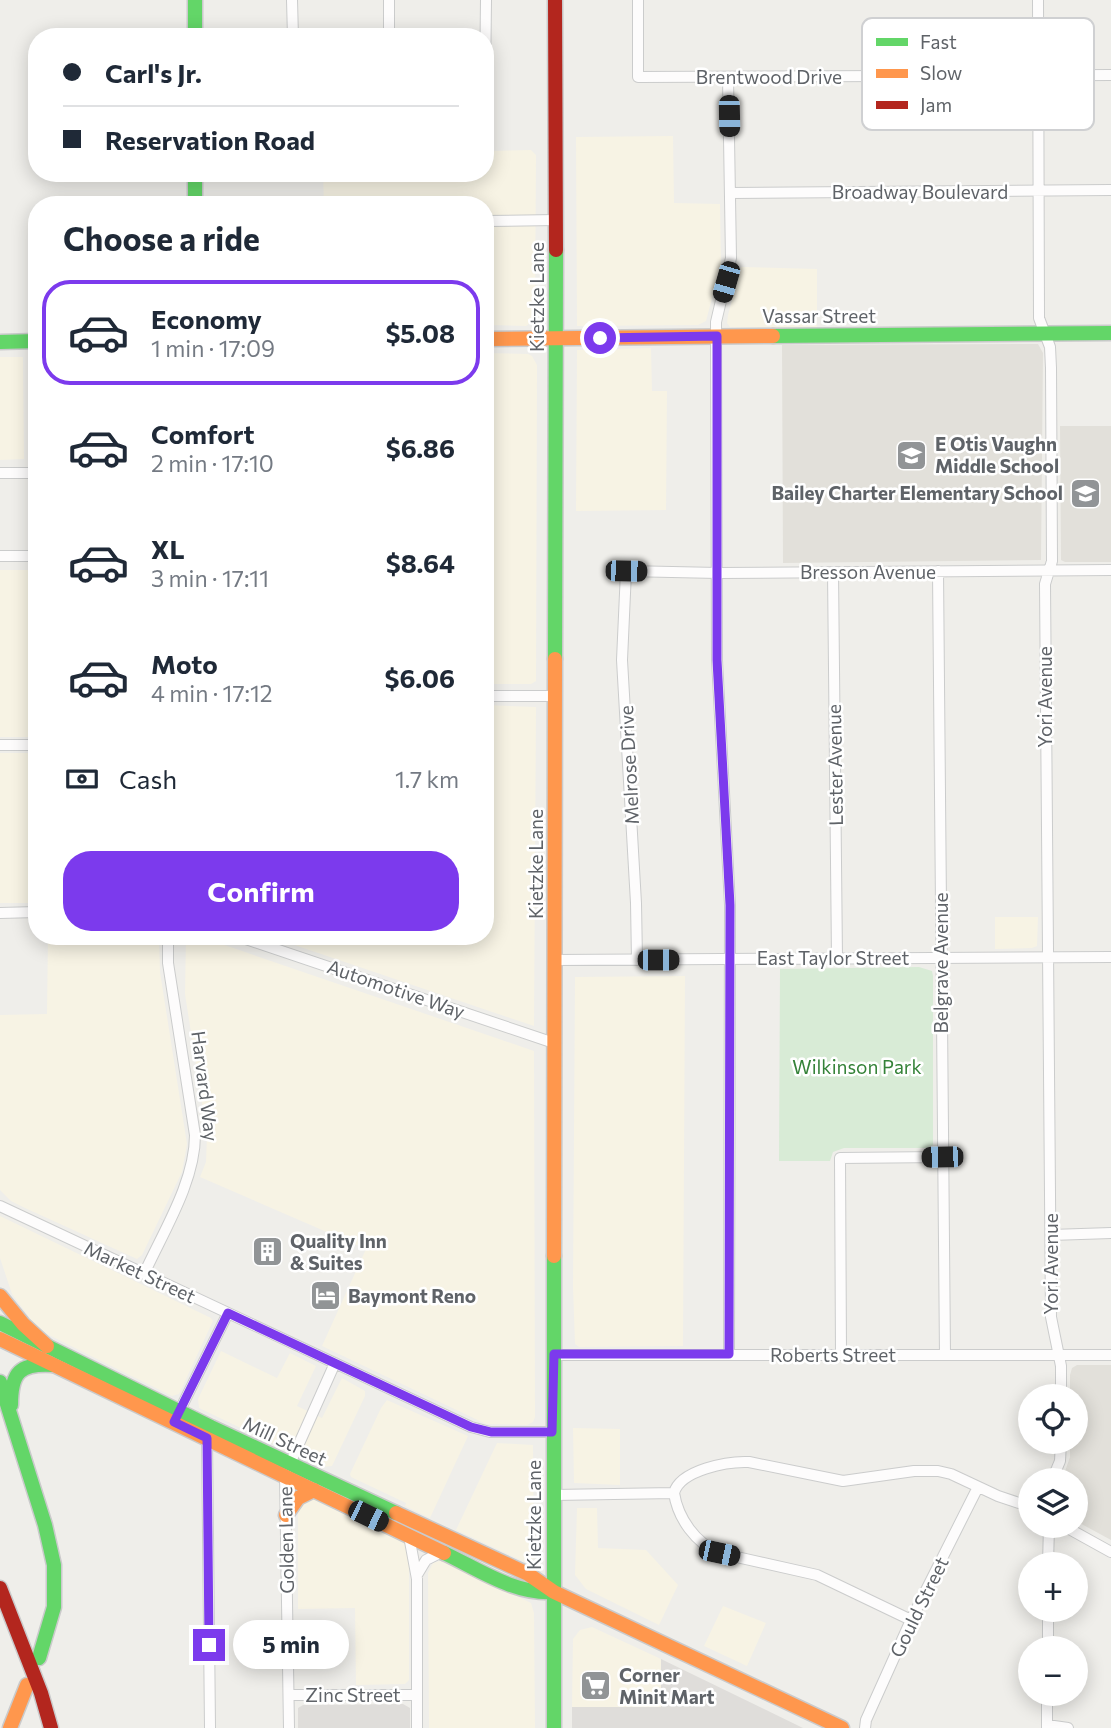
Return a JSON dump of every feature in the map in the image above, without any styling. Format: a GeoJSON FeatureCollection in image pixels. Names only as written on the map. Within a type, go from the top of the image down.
{"type":"FeatureCollection","features":[{"type":"Feature","properties":{"kind":"main road"},"geometry":{"type":"LineString","coordinates":[[195,0],[195,28]]}},
{"type":"Feature","properties":{"kind":"main road","name":"Kietzke Lane"},"geometry":{"type":"LineString","coordinates":[[554,1728],[552,1432],[556,696],[555,0]]}},
{"type":"Feature","properties":{"kind":"main road","name":"Vassar Street"},"geometry":{"type":"LineString","coordinates":[[494,339],[1111,333]]}},
{"type":"Feature","properties":{"kind":"main road"},"geometry":{"type":"LineString","coordinates":[[0,342],[28,341]]}},
{"type":"Feature","properties":{"kind":"main road"},"geometry":{"type":"LineString","coordinates":[[0,1296],[23,1324],[47,1346]]}},
{"type":"Feature","properties":{"kind":"main road","name":"Mill Street"},"geometry":{"type":"LineString","coordinates":[[0,1323],[176,1417],[207,1438],[528,1574],[554,1592],[842,1728]]}},
{"type":"Feature","properties":{"kind":"main road","name":"Mill Street"},"geometry":{"type":"LineString","coordinates":[[0,1339],[53,1365],[176,1417],[287,1470],[314,1490],[519,1589],[540,1593],[554,1592]]}},
{"type":"Feature","properties":{"kind":"main road"},"geometry":{"type":"LineString","coordinates":[[12,1415],[11,1388],[16,1375],[30,1364],[53,1365]]}},
{"type":"Feature","properties":{"kind":"main road"},"geometry":{"type":"LineString","coordinates":[[0,1382],[48,1533],[56,1572],[54,1616],[38,1658]]}},
{"type":"Feature","properties":{"kind":"main road"},"geometry":{"type":"LineString","coordinates":[[286,1515],[298,1497],[314,1490]]}},
{"type":"Feature","properties":{"kind":"main road"},"geometry":{"type":"LineString","coordinates":[[0,1588],[41,1693],[51,1728]]}},
{"type":"Feature","properties":{"kind":"main road"},"geometry":{"type":"LineString","coordinates":[[9,1728],[27,1685]]}},
{"type":"Feature","properties":{"kind":"street"},"geometry":{"type":"LineString","coordinates":[[292,0],[293,28]]}},
{"type":"Feature","properties":{"kind":"street"},"geometry":{"type":"LineString","coordinates":[[389,0],[389,28]]}},
{"type":"Feature","properties":{"kind":"street"},"geometry":{"type":"LineString","coordinates":[[486,0],[486,28]]}},
{"type":"Feature","properties":{"kind":"street","name":"Brentwood Drive"},"geometry":{"type":"LineString","coordinates":[[638,0],[638,77],[862,77]]}},
{"type":"Feature","properties":{"kind":"street","name":"Yori Avenue"},"geometry":{"type":"LineString","coordinates":[[1038,0],[1038,18]]}},
{"type":"Feature","properties":{"kind":"street"},"geometry":{"type":"LineString","coordinates":[[728,78],[731,258],[717,312],[717,660],[730,905],[729,1354]]}},
{"type":"Feature","properties":{"kind":"street","name":"Yori Avenue"},"geometry":{"type":"LineString","coordinates":[[1038,130],[1040,318],[1050,347],[1051,368],[1052,561],[1045,584],[1047,958],[1051,1317],[1059,1356],[1060,1384]]}},
{"type":"Feature","properties":{"kind":"street","name":"Broadway Boulevard"},"geometry":{"type":"LineString","coordinates":[[730,194],[1111,190]]}},
{"type":"Feature","properties":{"kind":"street"},"geometry":{"type":"LineString","coordinates":[[494,221],[556,220]]}},
{"type":"Feature","properties":{"kind":"street"},"geometry":{"type":"LineString","coordinates":[[0,473],[28,473]]}},
{"type":"Feature","properties":{"kind":"street"},"geometry":{"type":"LineString","coordinates":[[0,556],[28,556]]}},
{"type":"Feature","properties":{"kind":"street","name":"Bresson Avenue"},"geometry":{"type":"LineString","coordinates":[[626,571],[718,573],[1111,570]]}},
{"type":"Feature","properties":{"kind":"street","name":"Melrose Drive"},"geometry":{"type":"LineString","coordinates":[[626,571],[622,660],[637,960]]}},
{"type":"Feature","properties":{"kind":"street","name":"Belgrave Avenue"},"geometry":{"type":"LineString","coordinates":[[938,571],[945,1355]]}},
{"type":"Feature","properties":{"kind":"street","name":"Lester Avenue"},"geometry":{"type":"LineString","coordinates":[[833,572],[838,958]]}},
{"type":"Feature","properties":{"kind":"street"},"geometry":{"type":"LineString","coordinates":[[494,696],[556,696]]}},
{"type":"Feature","properties":{"kind":"street"},"geometry":{"type":"LineString","coordinates":[[0,745],[28,745]]}},
{"type":"Feature","properties":{"kind":"street"},"geometry":{"type":"LineString","coordinates":[[0,913],[28,912]]}},
{"type":"Feature","properties":{"kind":"street","name":"Harvard Way"},"geometry":{"type":"LineString","coordinates":[[144,1273],[189,1175],[194,1151],[195,1135],[168,963],[168,945]]}},
{"type":"Feature","properties":{"kind":"street","name":"Automotive Way"},"geometry":{"type":"LineString","coordinates":[[264,945],[554,1043]]}},
{"type":"Feature","properties":{"kind":"street","name":"East Taylor Street"},"geometry":{"type":"LineString","coordinates":[[555,960],[1111,957]]}},
{"type":"Feature","properties":{"kind":"street"},"geometry":{"type":"LineString","coordinates":[[841,1354],[840,1158],[942,1157]]}},
{"type":"Feature","properties":{"kind":"street","name":"Market Street"},"geometry":{"type":"LineString","coordinates":[[0,1206],[478,1429],[491,1432],[552,1432]]}},
{"type":"Feature","properties":{"kind":"street"},"geometry":{"type":"LineString","coordinates":[[1051,1235],[1111,1233]]}},
{"type":"Feature","properties":{"kind":"street"},"geometry":{"type":"LineString","coordinates":[[176,1417],[228,1313]]}},
{"type":"Feature","properties":{"kind":"street","name":"Roberts Street"},"geometry":{"type":"LineString","coordinates":[[554,1354],[1111,1355]]}},
{"type":"Feature","properties":{"kind":"street","name":"Golden Lane"},"geometry":{"type":"LineString","coordinates":[[289,1728],[287,1470],[335,1363]]}},
{"type":"Feature","properties":{"kind":"street"},"geometry":{"type":"LineString","coordinates":[[207,1438],[210,1728]]}},
{"type":"Feature","properties":{"kind":"street"},"geometry":{"type":"LineString","coordinates":[[674,1493],[680,1482],[711,1467],[749,1462],[843,1481],[914,1471],[939,1471],[1018,1502]]}},
{"type":"Feature","properties":{"kind":"street","name":"Gould Street"},"geometry":{"type":"LineString","coordinates":[[865,1728],[866,1720],[911,1619],[978,1487]]}},
{"type":"Feature","properties":{"kind":"street"},"geometry":{"type":"LineString","coordinates":[[554,1495],[674,1493]]}},
{"type":"Feature","properties":{"kind":"street"},"geometry":{"type":"LineString","coordinates":[[674,1493],[688,1527],[709,1549],[817,1575],[911,1619]]}},
{"type":"Feature","properties":{"kind":"street"},"geometry":{"type":"LineString","coordinates":[[409,1536],[417,1579],[417,1728]]}},
{"type":"Feature","properties":{"kind":"street"},"geometry":{"type":"LineString","coordinates":[[1086,1538],[1111,1552]]}},
{"type":"Feature","properties":{"kind":"street"},"geometry":{"type":"LineString","coordinates":[[417,1579],[419,1569],[426,1560],[442,1552]]}},
{"type":"Feature","properties":{"kind":"street","name":"Zinc Street"},"geometry":{"type":"LineString","coordinates":[[289,1695],[418,1695]]}},
{"type":"Feature","properties":{"kind":"street"},"geometry":{"type":"LineString","coordinates":[[1047,1706],[1047,1727],[1068,1728]]}},
{"type":"Feature","properties":{"kind":"shaded area"},"geometry":{"type":"Polygon","coordinates":[[[673,136],[674,203],[720,204],[721,264],[706,321],[698,325],[577,326],[576,137],[673,136]]]}},
{"type":"Feature","properties":{"kind":"shaded area"},"geometry":{"type":"Polygon","coordinates":[[[531,150],[536,155],[535,315],[534,320],[526,326],[494,325],[494,196],[324,196],[323,182],[494,182],[494,151],[531,150]]]}},
{"type":"Feature","properties":{"kind":"shaded area"},"geometry":{"type":"Polygon","coordinates":[[[741,267],[817,269],[817,327],[730,327],[727,323],[728,315],[741,267]]]}},
{"type":"Feature","properties":{"kind":"shaded area","name":"E Otis Vaughn Middle School"},"geometry":{"type":"Polygon","coordinates":[[[1038,344],[1043,353],[1041,560],[783,563],[782,345],[1038,344]]]}},
{"type":"Feature","properties":{"kind":"shaded area"},"geometry":{"type":"Polygon","coordinates":[[[651,348],[652,391],[667,391],[666,510],[576,511],[577,350],[651,348]]]}},
{"type":"Feature","properties":{"kind":"shaded area"},"geometry":{"type":"Polygon","coordinates":[[[494,353],[528,354],[537,365],[536,681],[531,684],[494,684],[494,353]]]}},
{"type":"Feature","properties":{"kind":"shaded area"},"geometry":{"type":"Polygon","coordinates":[[[0,357],[23,357],[24,459],[0,460],[0,357]]]}},
{"type":"Feature","properties":{"kind":"shaded area","name":"Bailey Charter Elementary School"},"geometry":{"type":"Polygon","coordinates":[[[1060,426],[1111,426],[1111,562],[1061,560],[1060,426]]]}},
{"type":"Feature","properties":{"kind":"shaded area"},"geometry":{"type":"Polygon","coordinates":[[[0,570],[28,570],[28,737],[0,737],[0,570]]]}},
{"type":"Feature","properties":{"kind":"shaded area"},"geometry":{"type":"Polygon","coordinates":[[[494,705],[536,707],[534,1026],[295,945],[494,945],[494,705]]]}},
{"type":"Feature","properties":{"kind":"shaded area"},"geometry":{"type":"Polygon","coordinates":[[[0,753],[28,753],[28,903],[0,903],[0,753]]]}},
{"type":"Feature","properties":{"kind":"shaded area"},"geometry":{"type":"Polygon","coordinates":[[[995,917],[1038,917],[1037,946],[995,949],[995,917]]]}},
{"type":"Feature","properties":{"kind":"shaded area"},"geometry":{"type":"Polygon","coordinates":[[[48,945],[159,945],[160,972],[187,1144],[182,1172],[142,1255],[137,1259],[11,1201],[0,1190],[0,1015],[47,1014],[48,945]]]}},
{"type":"Feature","properties":{"kind":"shaded area"},"geometry":{"type":"Polygon","coordinates":[[[186,945],[224,945],[534,1051],[533,1422],[527,1425],[486,1424],[322,1346],[366,1249],[200,1177],[206,1162],[207,1135],[185,994],[186,945]]]}},
{"type":"Feature","properties":{"kind":"shaded area"},"geometry":{"type":"Polygon","coordinates":[[[685,976],[683,1346],[579,1347],[575,1344],[573,1287],[575,977],[685,976]]]}},
{"type":"Feature","properties":{"kind":"shaded area"},"geometry":{"type":"Polygon","coordinates":[[[0,1216],[211,1318],[213,1321],[179,1394],[172,1396],[99,1360],[45,1333],[32,1321],[12,1294],[0,1258],[0,1216]]]}},
{"type":"Feature","properties":{"kind":"shaded area"},"geometry":{"type":"Polygon","coordinates":[[[221,1351],[277,1378],[290,1353],[316,1366],[297,1406],[322,1418],[342,1378],[365,1391],[332,1466],[322,1467],[199,1408],[198,1399],[221,1351]]]}},
{"type":"Feature","properties":{"kind":"shaded area"},"geometry":{"type":"Polygon","coordinates":[[[1077,1365],[1111,1365],[1111,1540],[1088,1528],[1088,1468],[1066,1468],[1070,1454],[1088,1454],[1088,1384],[1070,1384],[1072,1368],[1077,1365]]]}},
{"type":"Feature","properties":{"kind":"shaded area"},"geometry":{"type":"Polygon","coordinates":[[[387,1400],[468,1436],[430,1518],[405,1506],[406,1503],[351,1477],[350,1474],[387,1400]]]}},
{"type":"Feature","properties":{"kind":"shaded area"},"geometry":{"type":"Polygon","coordinates":[[[573,1428],[620,1429],[620,1485],[574,1483],[573,1428]]]}},
{"type":"Feature","properties":{"kind":"shaded area"},"geometry":{"type":"Polygon","coordinates":[[[497,1443],[533,1445],[534,1552],[533,1559],[527,1563],[456,1530],[497,1443]]]}},
{"type":"Feature","properties":{"kind":"shaded area"},"geometry":{"type":"Polygon","coordinates":[[[312,1498],[406,1543],[409,1553],[409,1680],[405,1684],[356,1685],[355,1608],[298,1609],[298,1512],[299,1505],[312,1498]]]}},
{"type":"Feature","properties":{"kind":"shaded area"},"geometry":{"type":"Polygon","coordinates":[[[577,1508],[597,1508],[598,1548],[646,1550],[678,1585],[659,1625],[586,1589],[575,1575],[577,1508]]]}},
{"type":"Feature","properties":{"kind":"shaded area"},"geometry":{"type":"Polygon","coordinates":[[[443,1560],[531,1603],[534,1613],[535,1728],[429,1728],[428,1573],[433,1563],[443,1560]]]}},
{"type":"Feature","properties":{"kind":"shaded area"},"geometry":{"type":"Polygon","coordinates":[[[723,1606],[766,1623],[747,1666],[704,1646],[723,1606]]]}},
{"type":"Feature","properties":{"kind":"shaded area"},"geometry":{"type":"Polygon","coordinates":[[[592,1627],[661,1659],[661,1707],[572,1707],[573,1639],[580,1630],[592,1627]]]}},
{"type":"Feature","properties":{"kind":"shaded area"},"geometry":{"type":"Polygon","coordinates":[[[661,1659],[803,1728],[572,1728],[572,1707],[661,1707],[661,1659]]]}},
{"type":"Feature","properties":{"kind":"shaded area"},"geometry":{"type":"Polygon","coordinates":[[[403,1704],[410,1708],[410,1728],[298,1728],[298,1708],[303,1705],[403,1704]]]}},
{"type":"Feature","properties":{"kind":"green space","name":"Wilkinson Park"},"geometry":{"type":"Polygon","coordinates":[[[919,967],[932,971],[933,976],[933,1145],[927,1148],[844,1148],[833,1152],[830,1161],[779,1161],[780,969],[919,967]]]}},
{"type":"Feature","properties":{"kind":"traffic: fast"},"geometry":{"type":"LineString","coordinates":[[195,0],[195,28]]}},
{"type":"Feature","properties":{"kind":"traffic: fast"},"geometry":{"type":"LineString","coordinates":[[195,182],[195,196]]}},
{"type":"Feature","properties":{"kind":"traffic: fast"},"geometry":{"type":"LineString","coordinates":[[555,659],[556,250]]}},
{"type":"Feature","properties":{"kind":"traffic: fast"},"geometry":{"type":"LineString","coordinates":[[773,336],[1111,333]]}},
{"type":"Feature","properties":{"kind":"traffic: fast"},"geometry":{"type":"LineString","coordinates":[[0,342],[28,341]]}},
{"type":"Feature","properties":{"kind":"traffic: fast"},"geometry":{"type":"LineString","coordinates":[[554,1256],[554,1728]]}},
{"type":"Feature","properties":{"kind":"traffic: fast"},"geometry":{"type":"LineString","coordinates":[[0,1323],[211,1427],[396,1513]]}},
{"type":"Feature","properties":{"kind":"traffic: fast"},"geometry":{"type":"LineString","coordinates":[[11,1405],[13,1385],[20,1372],[33,1366],[53,1365]]}},
{"type":"Feature","properties":{"kind":"traffic: fast"},"geometry":{"type":"LineString","coordinates":[[0,1382],[45,1525],[54,1565],[54,1607],[39,1658]]}},
{"type":"Feature","properties":{"kind":"traffic: fast"},"geometry":{"type":"LineString","coordinates":[[444,1553],[511,1585],[539,1592],[554,1592]]}},
{"type":"Feature","properties":{"kind":"traffic: slow"},"geometry":{"type":"LineString","coordinates":[[494,339],[773,336]]}},
{"type":"Feature","properties":{"kind":"traffic: slow"},"geometry":{"type":"LineString","coordinates":[[554,1256],[555,659]]}},
{"type":"Feature","properties":{"kind":"traffic: slow"},"geometry":{"type":"LineString","coordinates":[[0,1296],[23,1324],[47,1346]]}},
{"type":"Feature","properties":{"kind":"traffic: slow"},"geometry":{"type":"LineString","coordinates":[[0,1339],[444,1553]]}},
{"type":"Feature","properties":{"kind":"traffic: slow"},"geometry":{"type":"LineString","coordinates":[[286,1515],[298,1498],[314,1490]]}},
{"type":"Feature","properties":{"kind":"traffic: slow"},"geometry":{"type":"LineString","coordinates":[[396,1513],[528,1574],[554,1592],[842,1728]]}},
{"type":"Feature","properties":{"kind":"traffic: slow"},"geometry":{"type":"LineString","coordinates":[[10,1728],[27,1685]]}},
{"type":"Feature","properties":{"kind":"traffic: jam"},"geometry":{"type":"LineString","coordinates":[[555,0],[556,250]]}},
{"type":"Feature","properties":{"kind":"traffic: jam"},"geometry":{"type":"LineString","coordinates":[[0,1588],[41,1693],[51,1728]]}},
{"type":"Feature","properties":{"kind":"place","name":"E Otis Vaughn Middle School"},"geometry":{"type":"Point","coordinates":[912,455]}},
{"type":"Feature","properties":{"kind":"place","name":"Bailey Charter Elementary School"},"geometry":{"type":"Point","coordinates":[1086,493]}},
{"type":"Feature","properties":{"kind":"place","name":"Quality Inn & Suites"},"geometry":{"type":"Point","coordinates":[267,1252]}},
{"type":"Feature","properties":{"kind":"place","name":"Baymont Reno"},"geometry":{"type":"Point","coordinates":[325,1296]}},
{"type":"Feature","properties":{"kind":"place","name":"Corner Minit Mart"},"geometry":{"type":"Point","coordinates":[596,1686]}},
{"type":"Feature","properties":{"kind":"route"},"geometry":{"type":"LineString","coordinates":[[209,1645],[207,1438],[174,1422],[228,1313],[471,1427],[491,1432],[552,1432],[554,1354],[729,1354],[730,905],[717,660],[717,336],[600,338]]}}]}
